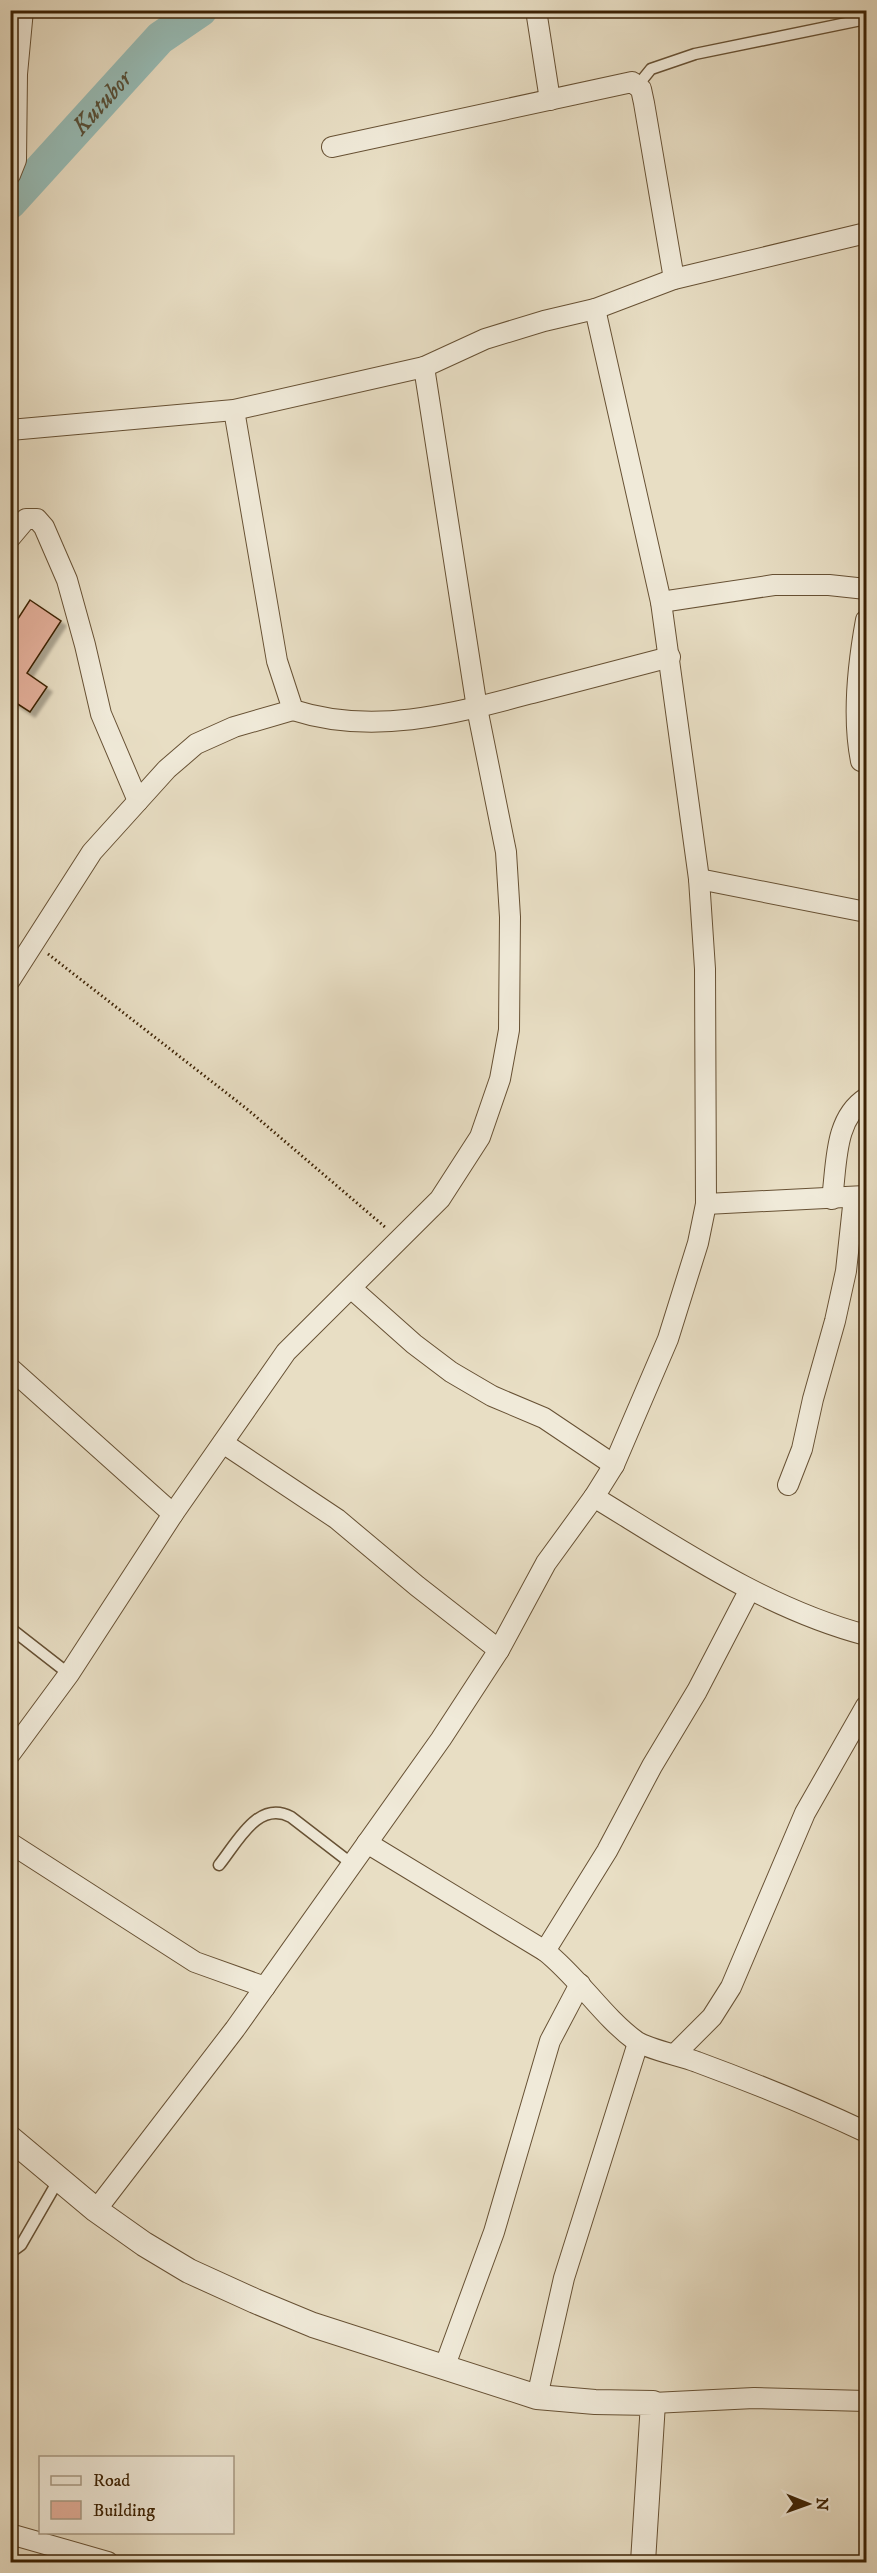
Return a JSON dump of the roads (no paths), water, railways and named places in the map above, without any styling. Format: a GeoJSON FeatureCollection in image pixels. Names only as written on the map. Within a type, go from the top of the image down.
{"type":"FeatureCollection","features":[{"type":"Feature","properties":{"kind":"street"},"geometry":{"type":"LineString","coordinates":[[10,175],[16,160],[17,74],[23,10]]}},
{"type":"Feature","properties":{"kind":"street"},"geometry":{"type":"LineString","coordinates":[[536,10],[550,100]]}},
{"type":"Feature","properties":{"kind":"street"},"geometry":{"type":"LineString","coordinates":[[332,147],[632,82],[641,89],[644,103],[674,279]]}},
{"type":"Feature","properties":{"kind":"street"},"geometry":{"type":"LineString","coordinates":[[10,430],[234,410],[424,367],[485,339],[544,321],[595,309],[674,279],[867,233]]}},
{"type":"Feature","properties":{"kind":"street"},"geometry":{"type":"LineString","coordinates":[[96,2210],[265,1987],[441,1739],[499,1650],[546,1563],[594,1497],[614,1465],[668,1339],[698,1243],[706,1204],[705,969],[699,879],[661,602],[595,309]]}},
{"type":"Feature","properties":{"kind":"street"},"geometry":{"type":"LineString","coordinates":[[10,1754],[69,1674],[173,1514],[286,1352],[440,1199],[480,1137],[500,1079],[509,1030],[510,917],[506,852],[477,708],[424,367]]}},
{"type":"Feature","properties":{"kind":"street"},"geometry":{"type":"LineString","coordinates":[[234,410],[277,661],[293,710]]}},
{"type":"Feature","properties":{"kind":"street"},"geometry":{"type":"LineString","coordinates":[[10,538],[26,519],[37,519],[44,527],[67,580],[86,645],[101,714],[138,801]]}},
{"type":"Feature","properties":{"kind":"street"},"geometry":{"type":"LineString","coordinates":[[661,602],[774,585],[829,585],[867,589]]}},
{"type":"Feature","properties":{"kind":"street"},"geometry":{"type":"LineString","coordinates":[[867,620],[861,650],[857,739],[861,761],[867,762]]}},
{"type":"Feature","properties":{"kind":"street"},"geometry":{"type":"LineString","coordinates":[[10,980],[92,852],[167,769],[196,744],[234,727],[293,710],[322,719],[367,723],[429,718],[477,708],[670,657]]}},
{"type":"Feature","properties":{"kind":"street"},"geometry":{"type":"LineString","coordinates":[[699,879],[867,912]]}},
{"type":"Feature","properties":{"kind":"street"},"geometry":{"type":"LineString","coordinates":[[832,1199],[841,1130],[850,1110],[867,1098]]}},
{"type":"Feature","properties":{"kind":"street"},"geometry":{"type":"LineString","coordinates":[[706,1204],[860,1196],[836,1321],[813,1399],[802,1449],[788,1485]]}},
{"type":"Feature","properties":{"kind":"street"},"geometry":{"type":"LineString","coordinates":[[351,1288],[414,1344],[451,1372],[492,1396],[543,1418],[614,1465]]}},
{"type":"Feature","properties":{"kind":"street"},"geometry":{"type":"LineString","coordinates":[[10,1368],[173,1514]]}},
{"type":"Feature","properties":{"kind":"street"},"geometry":{"type":"LineString","coordinates":[[223,1443],[338,1519],[417,1586],[499,1650]]}},
{"type":"Feature","properties":{"kind":"street"},"geometry":{"type":"LineString","coordinates":[[594,1497],[749,1591],[843,1629],[867,1635]]}},
{"type":"Feature","properties":{"kind":"street"},"geometry":{"type":"LineString","coordinates":[[545,1952],[607,1851],[652,1766],[697,1691],[749,1591]]}},
{"type":"Feature","properties":{"kind":"street"},"geometry":{"type":"LineString","coordinates":[[675,2054],[712,2017],[731,1987],[805,1813],[867,1706]]}},
{"type":"Feature","properties":{"kind":"street"},"geometry":{"type":"LineString","coordinates":[[10,1843],[195,1962],[265,1987]]}},
{"type":"Feature","properties":{"kind":"street"},"geometry":{"type":"LineString","coordinates":[[367,1843],[545,1952],[566,1968],[638,2043],[675,2054],[784,2094],[867,2132]]}},
{"type":"Feature","properties":{"kind":"street"},"geometry":{"type":"LineString","coordinates":[[444,2368],[494,2232],[549,2041],[580,1984]]}},
{"type":"Feature","properties":{"kind":"street"},"geometry":{"type":"LineString","coordinates":[[537,2397],[564,2278],[638,2043]]}},
{"type":"Feature","properties":{"kind":"street"},"geometry":{"type":"LineString","coordinates":[[10,2138],[96,2210],[144,2244],[189,2271],[313,2325],[537,2397],[595,2402],[653,2403],[754,2398],[867,2400]]}},
{"type":"Feature","properties":{"kind":"street"},"geometry":{"type":"LineString","coordinates":[[643,2562],[653,2403]]}},
{"type":"Feature","properties":{"kind":"street"},"geometry":{"type":"LineString","coordinates":[[10,2534],[108,2562]]}},
{"type":"Feature","properties":{"kind":"lane"},"geometry":{"type":"LineString","coordinates":[[638,85],[651,69],[695,54],[867,19]]}},
{"type":"Feature","properties":{"kind":"lane"},"geometry":{"type":"LineString","coordinates":[[10,1628],[69,1674]]}},
{"type":"Feature","properties":{"kind":"lane"},"geometry":{"type":"LineString","coordinates":[[219,1865],[256,1819],[273,1812],[291,1817],[352,1864]]}},
{"type":"Feature","properties":{"kind":"lane"},"geometry":{"type":"LineString","coordinates":[[10,2253],[21,2245],[59,2179]]}},
{"type":"Feature","properties":{"kind":"waterway","name":"Kutubor"},"geometry":{"type":"LineString","coordinates":[[10,203],[160,38],[201,10]]}}]}
